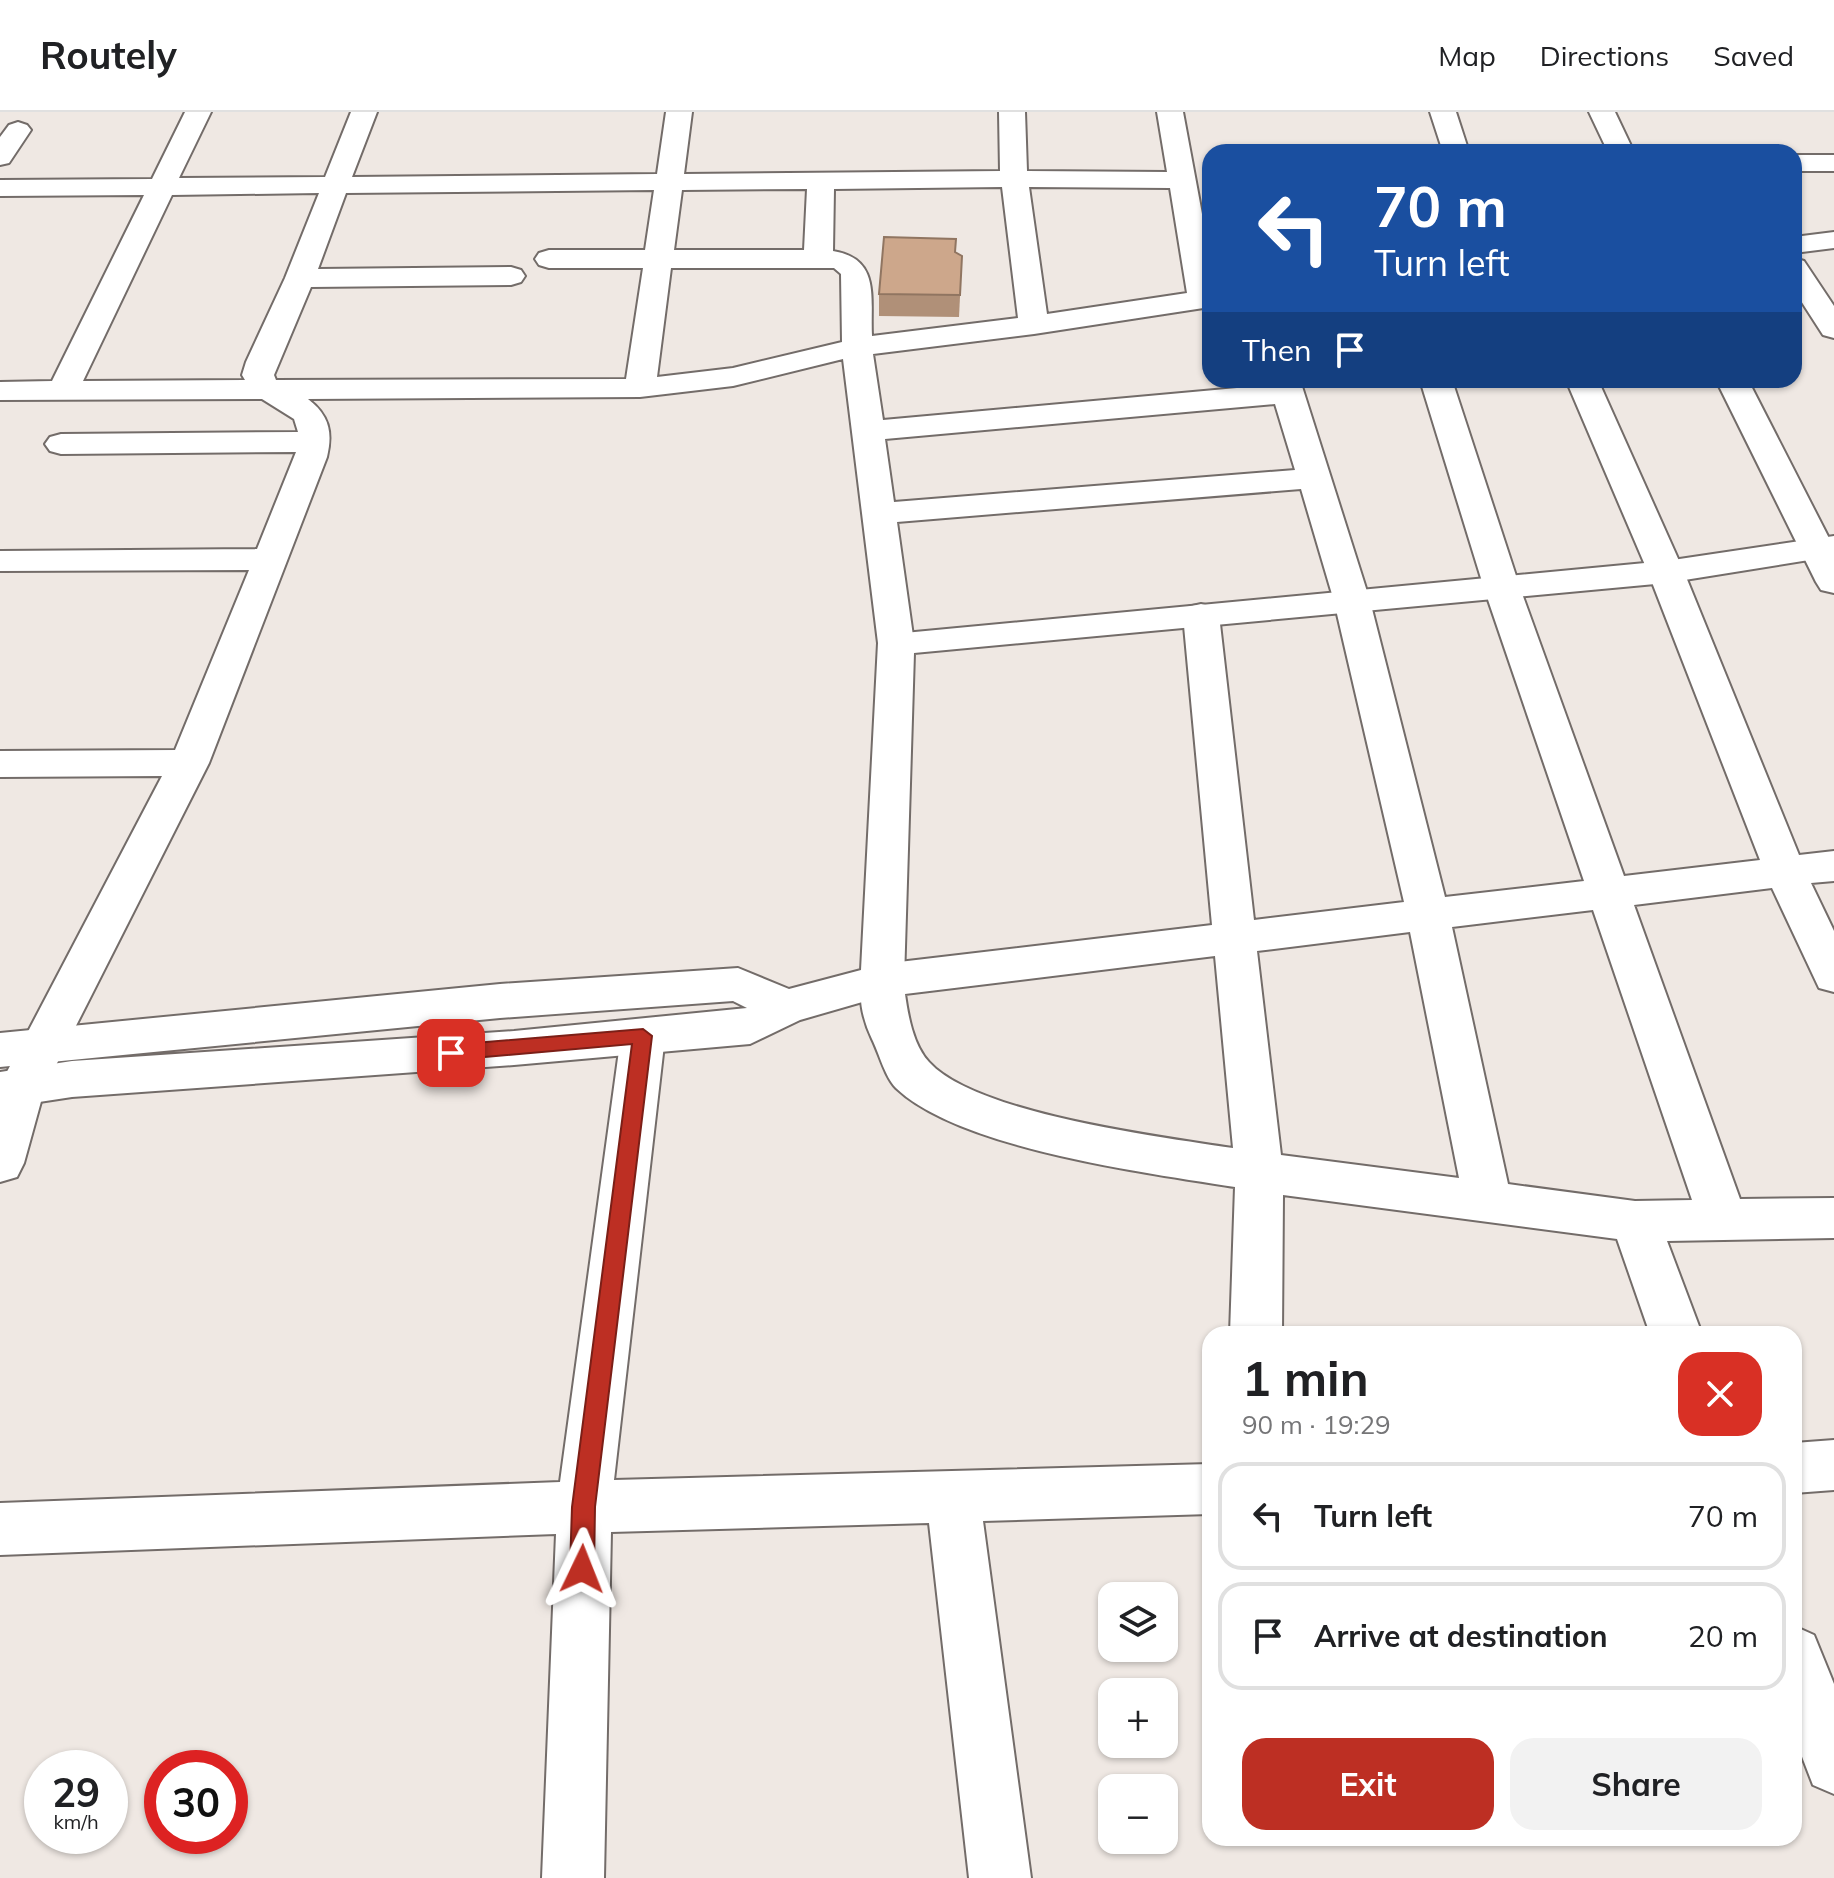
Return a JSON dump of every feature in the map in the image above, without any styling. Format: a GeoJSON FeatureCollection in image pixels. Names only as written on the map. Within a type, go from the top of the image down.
{"type":"FeatureCollection","features":[{"type":"Feature","properties":{"kind":"street"},"geometry":{"type":"LineString","coordinates":[[63,390],[198,112]]}},
{"type":"Feature","properties":{"kind":"street"},"geometry":{"type":"LineString","coordinates":[[0,1163],[16,1068],[189,763],[315,442],[313,424],[306,412],[298,404],[265,388],[258,375],[261,362],[300,278],[364,112]]}},
{"type":"Feature","properties":{"kind":"street"},"geometry":{"type":"LineString","coordinates":[[640,388],[679,112]]}},
{"type":"Feature","properties":{"kind":"street"},"geometry":{"type":"LineString","coordinates":[[1012,112],[1014,179],[1034,325]]}},
{"type":"Feature","properties":{"kind":"street"},"geometry":{"type":"LineString","coordinates":[[1170,112],[1202,272]]}},
{"type":"Feature","properties":{"kind":"street"},"geometry":{"type":"LineString","coordinates":[[1443,112],[1453,144]]}},
{"type":"Feature","properties":{"kind":"street"},"geometry":{"type":"LineString","coordinates":[[1602,112],[1617,144]]}},
{"type":"Feature","properties":{"kind":"street"},"geometry":{"type":"LineString","coordinates":[[0,157],[18,130]]}},
{"type":"Feature","properties":{"kind":"street"},"geometry":{"type":"LineString","coordinates":[[1802,163],[1834,163]]}},
{"type":"Feature","properties":{"kind":"street"},"geometry":{"type":"LineString","coordinates":[[0,188],[1184,180]]}},
{"type":"Feature","properties":{"kind":"street"},"geometry":{"type":"LineString","coordinates":[[818,259],[821,181]]}},
{"type":"Feature","properties":{"kind":"street"},"geometry":{"type":"LineString","coordinates":[[1802,244],[1834,240]]}},
{"type":"Feature","properties":{"kind":"street"},"geometry":{"type":"LineString","coordinates":[[549,259],[841,260],[855,274],[857,347],[896,643],[882,980],[886,1021],[911,1074],[944,1096],[991,1118],[1138,1152],[1259,1172],[1635,1221],[1834,1218]]}},
{"type":"Feature","properties":{"kind":"street"},"geometry":{"type":"LineString","coordinates":[[300,278],[511,276]]}},
{"type":"Feature","properties":{"kind":"street"},"geometry":{"type":"LineString","coordinates":[[1802,279],[1834,329]]}},
{"type":"Feature","properties":{"kind":"street"},"geometry":{"type":"LineString","coordinates":[[0,391],[640,388],[733,377],[857,347],[1034,325],[1202,299]]}},
{"type":"Feature","properties":{"kind":"street"},"geometry":{"type":"LineString","coordinates":[[868,431],[1276,388]]}},
{"type":"Feature","properties":{"kind":"street"},"geometry":{"type":"LineString","coordinates":[[1286,388],[1352,601],[1428,914],[1488,1202]]}},
{"type":"Feature","properties":{"kind":"street"},"geometry":{"type":"LineString","coordinates":[[1439,388],[1502,588],[1723,1220]]}},
{"type":"Feature","properties":{"kind":"street"},"geometry":{"type":"LineString","coordinates":[[1586,388],[1666,572],[1785,872],[1834,976]]}},
{"type":"Feature","properties":{"kind":"street"},"geometry":{"type":"LineString","coordinates":[[1736,388],[1825,547],[1834,582]]}},
{"type":"Feature","properties":{"kind":"street"},"geometry":{"type":"LineString","coordinates":[[61,444],[315,442]]}},
{"type":"Feature","properties":{"kind":"street"},"geometry":{"type":"LineString","coordinates":[[879,513],[1314,478]]}},
{"type":"Feature","properties":{"kind":"street"},"geometry":{"type":"LineString","coordinates":[[896,643],[1666,572],[1825,547]]}},
{"type":"Feature","properties":{"kind":"street"},"geometry":{"type":"LineString","coordinates":[[0,561],[269,559]]}},
{"type":"Feature","properties":{"kind":"street"},"geometry":{"type":"LineString","coordinates":[[1201,615],[1259,1172],[1256,1326]]}},
{"type":"Feature","properties":{"kind":"street"},"geometry":{"type":"LineString","coordinates":[[0,764],[189,763]]}},
{"type":"Feature","properties":{"kind":"street"},"geometry":{"type":"LineString","coordinates":[[16,1068],[72,1079],[514,1048],[750,1027],[786,1007],[882,980],[1834,866]]}},
{"type":"Feature","properties":{"kind":"street"},"geometry":{"type":"LineString","coordinates":[[16,1068],[500,1001],[738,984],[786,1007]]}},
{"type":"Feature","properties":{"kind":"street"},"geometry":{"type":"LineString","coordinates":[[573,1878],[584,1507],[643,1036]]}},
{"type":"Feature","properties":{"kind":"street"},"geometry":{"type":"LineString","coordinates":[[1635,1221],[1673,1326]]}},
{"type":"Feature","properties":{"kind":"street"},"geometry":{"type":"LineString","coordinates":[[1802,1467],[1834,1465]]}},
{"type":"Feature","properties":{"kind":"street"},"geometry":{"type":"LineString","coordinates":[[0,1529],[584,1507],[1202,1489]]}},
{"type":"Feature","properties":{"kind":"street"},"geometry":{"type":"LineString","coordinates":[[953,1498],[1000,1878]]}},
{"type":"Feature","properties":{"kind":"street"},"geometry":{"type":"LineString","coordinates":[[1802,1677],[1834,1764]]}},
{"type":"Feature","properties":{"kind":"building"},"geometry":{"type":"Polygon","coordinates":[[[884,237],[956,239],[955,252],[962,256],[960,295],[879,294],[884,237]]]}},
{"type":"Feature","properties":{"kind":"route"},"geometry":{"type":"LineString","coordinates":[[451,1053],[643,1036],[584,1507],[582,1569]]}}]}
